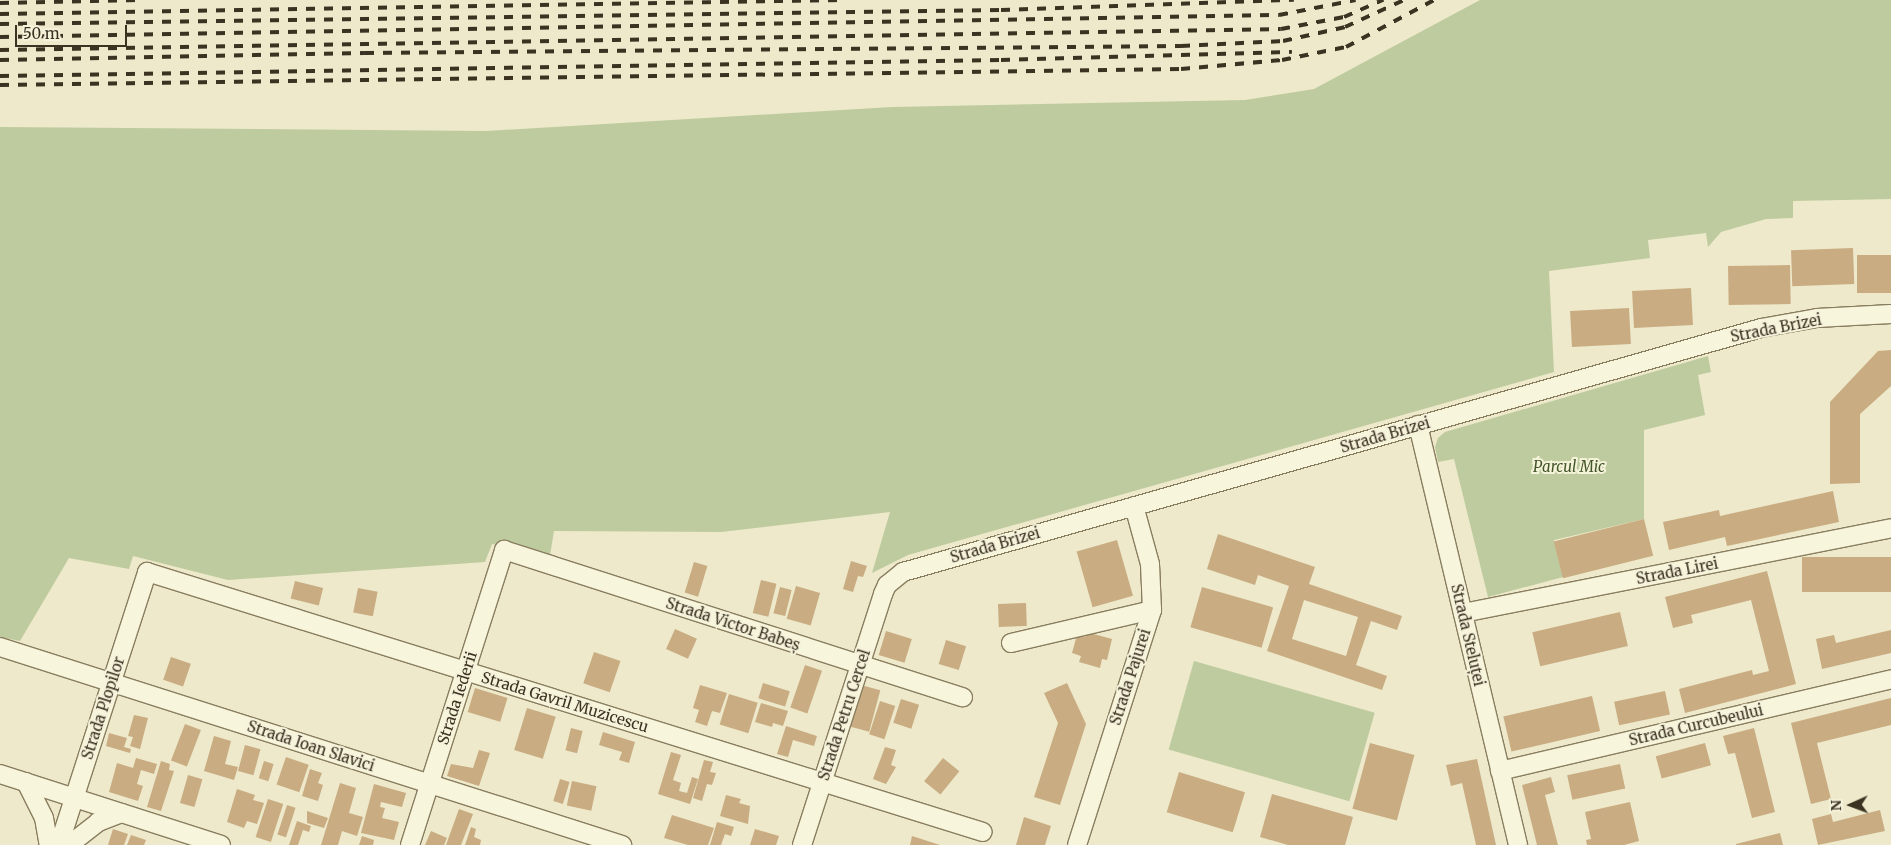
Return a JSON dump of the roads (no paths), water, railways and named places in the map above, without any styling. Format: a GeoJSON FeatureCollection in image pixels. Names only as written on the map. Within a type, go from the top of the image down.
{"type":"FeatureCollection","features":[{"type":"Feature","properties":{"kind":"street","name":"Strada Brizei"},"geometry":{"type":"LineString","coordinates":[[887,585],[915,568],[1761,328],[1817,318],[1891,314]]}},
{"type":"Feature","properties":{"kind":"street","name":"Strada Steluței"},"geometry":{"type":"LineString","coordinates":[[1418,425],[1518,845]]}},
{"type":"Feature","properties":{"kind":"street","name":"Strada Pajurei"},"geometry":{"type":"LineString","coordinates":[[1077,845],[1152,610],[1150,564],[1134,506]]}},
{"type":"Feature","properties":{"kind":"street","name":"Strada Lirei"},"geometry":{"type":"LineString","coordinates":[[1463,614],[1891,528]]}},
{"type":"Feature","properties":{"kind":"street","name":"Strada Victor Babeș"},"geometry":{"type":"LineString","coordinates":[[504,550],[963,697]]}},
{"type":"Feature","properties":{"kind":"street","name":"Strada Iederii"},"geometry":{"type":"LineString","coordinates":[[410,845],[504,550]]}},
{"type":"Feature","properties":{"kind":"street","name":"Strada Gavril Muzicescu"},"geometry":{"type":"LineString","coordinates":[[146,572],[983,832]]}},
{"type":"Feature","properties":{"kind":"street","name":"Strada Plopilor"},"geometry":{"type":"LineString","coordinates":[[59,845],[146,572]]}},
{"type":"Feature","properties":{"kind":"street","name":"Strada Petru Cercel"},"geometry":{"type":"LineString","coordinates":[[802,845],[859,665],[887,585]]}},
{"type":"Feature","properties":{"kind":"street"},"geometry":{"type":"LineString","coordinates":[[1010,643],[1152,610]]}},
{"type":"Feature","properties":{"kind":"street","name":"Strada Ioan Slavici"},"geometry":{"type":"LineString","coordinates":[[0,647],[622,845]]}},
{"type":"Feature","properties":{"kind":"street","name":"Strada Curcubeului"},"geometry":{"type":"LineString","coordinates":[[1500,771],[1891,679]]}},
{"type":"Feature","properties":{"kind":"street"},"geometry":{"type":"LineString","coordinates":[[0,774],[221,845]]}},
{"type":"Feature","properties":{"kind":"street"},"geometry":{"type":"LineString","coordinates":[[26,782],[44,818],[49,845]]}},
{"type":"Feature","properties":{"kind":"street"},"geometry":{"type":"LineString","coordinates":[[69,845],[98,822],[121,813]]}},
{"type":"Feature","properties":{"kind":"railway"},"geometry":{"type":"LineString","coordinates":[[0,3],[140,0]]}},
{"type":"Feature","properties":{"kind":"railway"},"geometry":{"type":"LineString","coordinates":[[0,14],[845,0]]}},
{"type":"Feature","properties":{"kind":"railway"},"geometry":{"type":"LineString","coordinates":[[0,24],[1001,10],[1294,0]]}},
{"type":"Feature","properties":{"kind":"railway"},"geometry":{"type":"LineString","coordinates":[[0,37],[1279,15],[1356,0]]}},
{"type":"Feature","properties":{"kind":"railway"},"geometry":{"type":"LineString","coordinates":[[0,50],[1281,29],[1344,17],[1383,0]]}},
{"type":"Feature","properties":{"kind":"railway"},"geometry":{"type":"LineString","coordinates":[[0,60],[365,53],[1181,46],[1283,41],[1345,27],[1404,0]]}},
{"type":"Feature","properties":{"kind":"railway"},"geometry":{"type":"LineString","coordinates":[[0,85],[1181,69],[1282,60],[1346,47],[1434,0]]}},
{"type":"Feature","properties":{"kind":"railway"},"geometry":{"type":"LineString","coordinates":[[0,76],[1001,60],[1292,52]]}},
{"type":"Feature","properties":{"kind":"park label","name":"Parcul Mic"},"geometry":{"type":"Point","coordinates":[1569,467]}}]}
